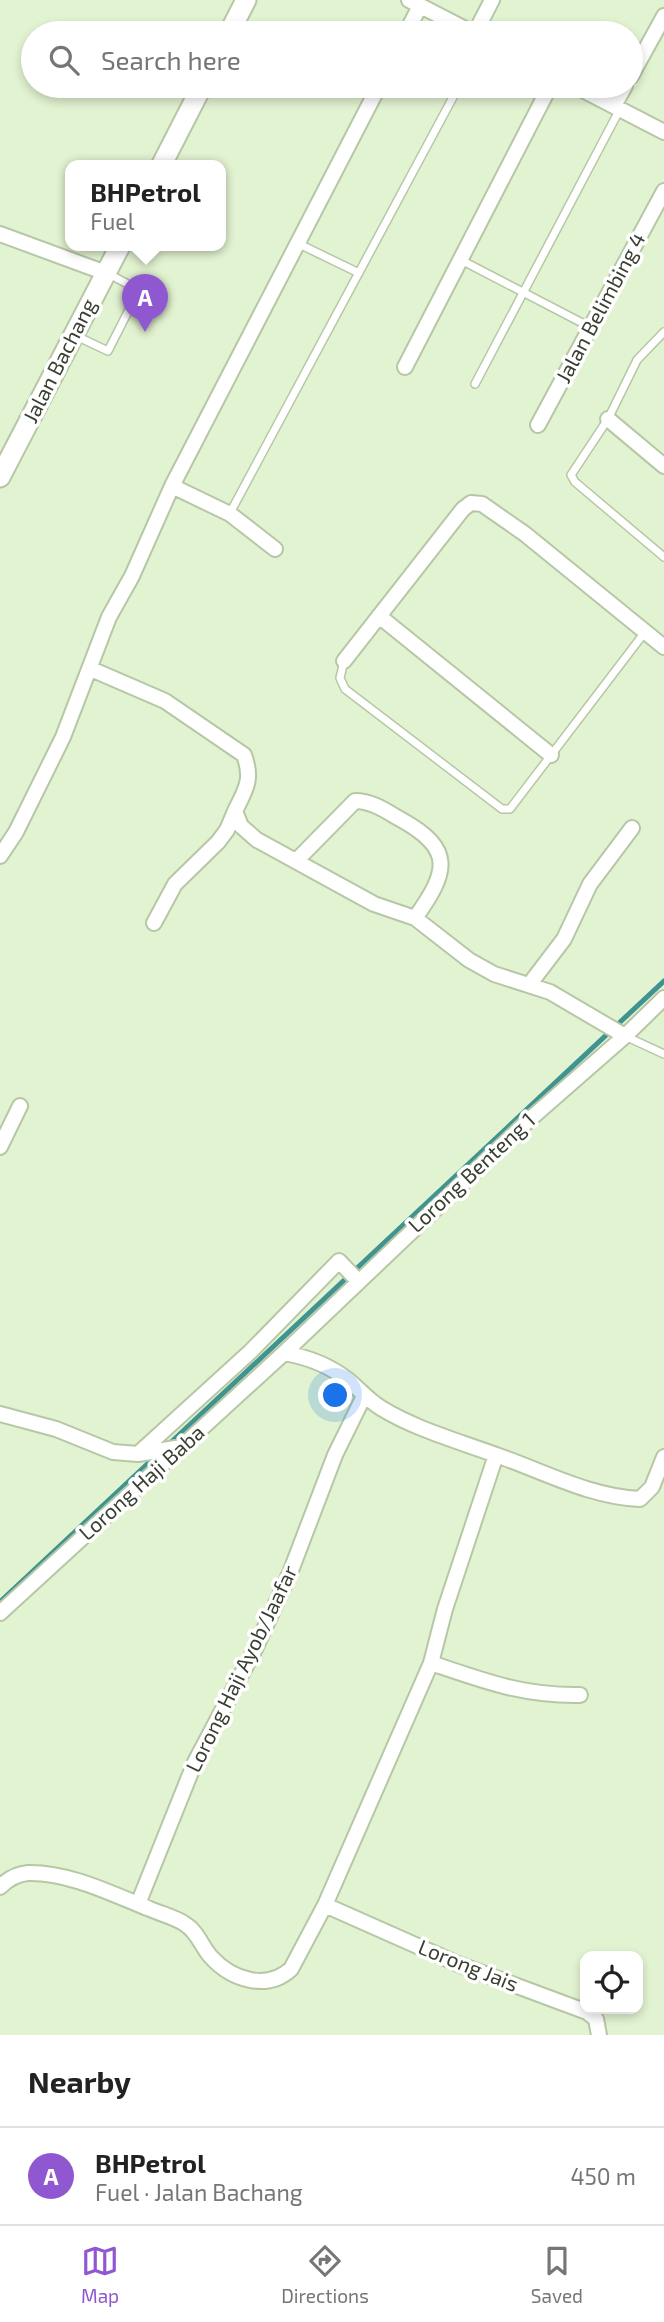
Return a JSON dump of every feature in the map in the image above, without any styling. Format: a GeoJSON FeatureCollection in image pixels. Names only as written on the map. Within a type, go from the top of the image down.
{"type":"FeatureCollection","features":[{"type":"Feature","properties":{"kind":"street"},"geometry":{"type":"LineString","coordinates":[[481,21],[492,0]]}},
{"type":"Feature","properties":{"kind":"street"},"geometry":{"type":"LineString","coordinates":[[409,21],[414,3],[450,21]]}},
{"type":"Feature","properties":{"kind":"street"},"geometry":{"type":"LineString","coordinates":[[643,54],[664,16]]}},
{"type":"Feature","properties":{"kind":"street"},"geometry":{"type":"LineString","coordinates":[[164,160],[196,98]]}},
{"type":"Feature","properties":{"kind":"street"},"geometry":{"type":"LineString","coordinates":[[0,856],[22,821],[62,737],[91,669],[109,617],[132,576],[172,486],[373,98]]}},
{"type":"Feature","properties":{"kind":"street"},"geometry":{"type":"LineString","coordinates":[[404,367],[544,98]]}},
{"type":"Feature","properties":{"kind":"street"},"geometry":{"type":"LineString","coordinates":[[599,98],[664,132]]}},
{"type":"Feature","properties":{"kind":"street"},"geometry":{"type":"LineString","coordinates":[[617,107],[620,98]]}},
{"type":"Feature","properties":{"kind":"street","name":"Jalan Belimbing 4"},"geometry":{"type":"LineString","coordinates":[[538,425],[664,191]]}},
{"type":"Feature","properties":{"kind":"street"},"geometry":{"type":"LineString","coordinates":[[0,234],[106,273]]}},
{"type":"Feature","properties":{"kind":"street","name":"Jalan Bachang"},"geometry":{"type":"LineString","coordinates":[[0,477],[117,251]]}},
{"type":"Feature","properties":{"kind":"street"},"geometry":{"type":"LineString","coordinates":[[608,419],[664,466]]}},
{"type":"Feature","properties":{"kind":"street"},"geometry":{"type":"LineString","coordinates":[[172,486],[230,514],[275,549]]}},
{"type":"Feature","properties":{"kind":"street"},"geometry":{"type":"LineString","coordinates":[[344,661],[463,509],[471,503],[482,504],[525,534],[664,647]]}},
{"type":"Feature","properties":{"kind":"street"},"geometry":{"type":"LineString","coordinates":[[379,616],[551,755]]}},
{"type":"Feature","properties":{"kind":"street"},"geometry":{"type":"LineString","coordinates":[[91,669],[165,701],[244,755],[250,770],[247,787],[227,830],[175,884],[154,923]]}},
{"type":"Feature","properties":{"kind":"street"},"geometry":{"type":"LineString","coordinates":[[296,862],[355,801],[365,801],[378,807],[418,829],[433,842],[439,853],[442,873],[435,889],[415,918]]}},
{"type":"Feature","properties":{"kind":"street"},"geometry":{"type":"LineString","coordinates":[[235,811],[241,826],[257,840],[374,904],[415,918],[469,960],[494,974],[550,992],[621,1034]]}},
{"type":"Feature","properties":{"kind":"street"},"geometry":{"type":"LineString","coordinates":[[529,985],[564,940],[590,884],[632,828]]}},
{"type":"Feature","properties":{"kind":"street","name":"Lorong Benteng 1"},"geometry":{"type":"LineString","coordinates":[[284,1353],[354,1276],[664,998]]}},
{"type":"Feature","properties":{"kind":"street"},"geometry":{"type":"LineString","coordinates":[[0,1147],[20,1106]]}},
{"type":"Feature","properties":{"kind":"street"},"geometry":{"type":"LineString","coordinates":[[141,1454],[250,1352],[339,1261],[354,1276]]}},
{"type":"Feature","properties":{"kind":"street"},"geometry":{"type":"LineString","coordinates":[[284,1353],[334,1370],[350,1381],[364,1396],[397,1416],[582,1487],[623,1498],[640,1499],[652,1487],[664,1457]]}},
{"type":"Feature","properties":{"kind":"street","name":"Lorong Haji Baba"},"geometry":{"type":"LineString","coordinates":[[0,1613],[176,1448],[284,1353]]}},
{"type":"Feature","properties":{"kind":"street","name":"Lorong Haji Ayob/Jaafar"},"geometry":{"type":"LineString","coordinates":[[138,1904],[195,1762],[255,1649],[290,1573],[335,1455],[364,1396]]}},
{"type":"Feature","properties":{"kind":"street"},"geometry":{"type":"LineString","coordinates":[[0,1414],[56,1429],[113,1452],[141,1454],[176,1448]]}},
{"type":"Feature","properties":{"kind":"street"},"geometry":{"type":"LineString","coordinates":[[0,1887],[10,1877],[25,1873],[55,1875],[138,1904],[185,1924],[195,1933],[208,1954],[233,1974],[268,1982],[283,1977],[291,1969],[325,1905],[431,1663],[445,1609],[496,1455]]}},
{"type":"Feature","properties":{"kind":"street"},"geometry":{"type":"LineString","coordinates":[[431,1663],[528,1693],[580,1695]]}},
{"type":"Feature","properties":{"kind":"street","name":"Lorong Jais"},"geometry":{"type":"LineString","coordinates":[[325,1905],[458,1964],[587,2012],[596,2019],[599,2035]]}},
{"type":"Feature","properties":{"kind":"lane"},"geometry":{"type":"LineString","coordinates":[[230,514],[453,98]]}},
{"type":"Feature","properties":{"kind":"lane"},"geometry":{"type":"LineString","coordinates":[[475,384],[617,107]]}},
{"type":"Feature","properties":{"kind":"lane"},"geometry":{"type":"LineString","coordinates":[[298,243],[359,273]]}},
{"type":"Feature","properties":{"kind":"lane"},"geometry":{"type":"LineString","coordinates":[[460,260],[590,327]]}},
{"type":"Feature","properties":{"kind":"lane"},"geometry":{"type":"LineString","coordinates":[[74,335],[108,351],[139,290],[106,273]]}},
{"type":"Feature","properties":{"kind":"lane"},"geometry":{"type":"LineString","coordinates":[[664,332],[637,360],[608,419],[571,475],[575,482],[664,557]]}},
{"type":"Feature","properties":{"kind":"lane"},"geometry":{"type":"LineString","coordinates":[[344,661],[340,678],[345,689],[502,809],[510,809],[645,632]]}},
{"type":"Feature","properties":{"kind":"lane"},"geometry":{"type":"LineString","coordinates":[[621,1034],[664,1054]]}},
{"type":"Feature","properties":{"kind":"waterway"},"geometry":{"type":"LineString","coordinates":[[168,1445],[664,981]]}},
{"type":"Feature","properties":{"kind":"waterway"},"geometry":{"type":"LineString","coordinates":[[0,1602],[158,1454]]}},
{"type":"Feature","properties":{"kind":"place","name":"BHPetrol"},"geometry":{"type":"Point","coordinates":[145,332]}}]}
